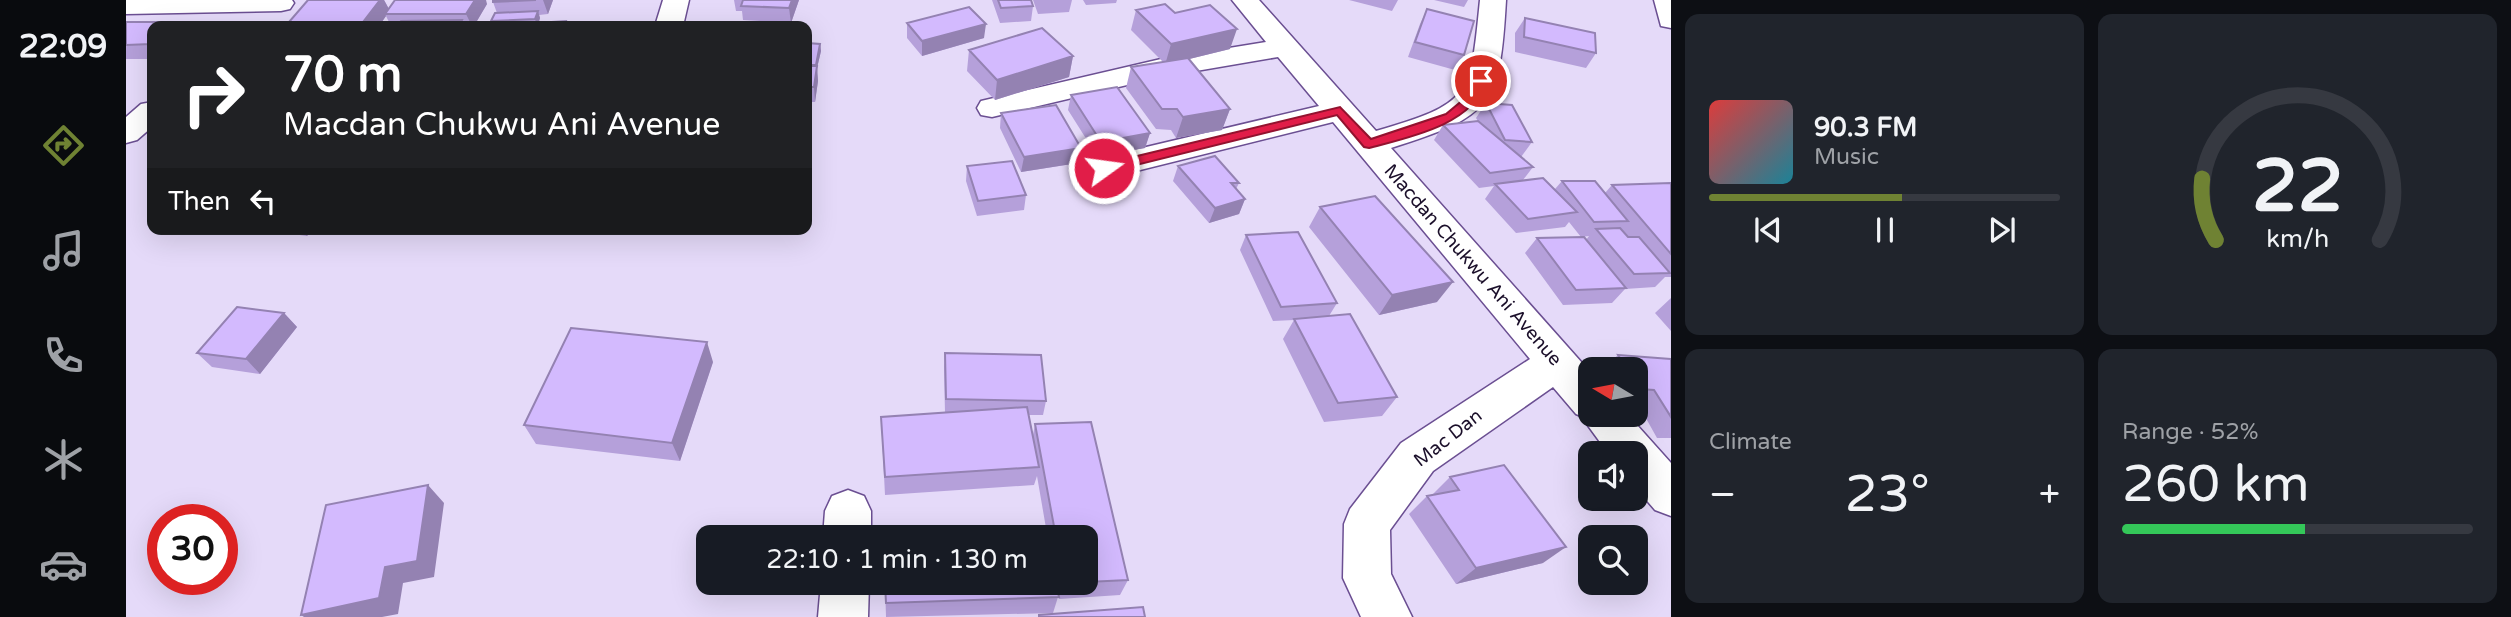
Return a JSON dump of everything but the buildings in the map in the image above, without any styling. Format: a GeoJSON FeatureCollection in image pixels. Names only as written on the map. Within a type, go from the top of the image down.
{"type":"FeatureCollection","features":[{"type":"Feature","properties":{"kind":"street"},"geometry":{"type":"LineString","coordinates":[[670,21],[676,0]]}},
{"type":"Feature","properties":{"kind":"street","name":"Macdan Chukwu Ani Avenue"},"geometry":{"type":"LineString","coordinates":[[1245,0],[1578,387]]}},
{"type":"Feature","properties":{"kind":"street"},"geometry":{"type":"LineString","coordinates":[[1369,144],[1451,116],[1475,96],[1486,66],[1493,0]]}},
{"type":"Feature","properties":{"kind":"street"},"geometry":{"type":"LineString","coordinates":[[1667,0],[1671,20]]}},
{"type":"Feature","properties":{"kind":"street"},"geometry":{"type":"LineString","coordinates":[[126,6],[283,1]]}},
{"type":"Feature","properties":{"kind":"street"},"geometry":{"type":"LineString","coordinates":[[259,21],[283,1]]}},
{"type":"Feature","properties":{"kind":"street"},"geometry":{"type":"LineString","coordinates":[[992,108],[1161,68],[1285,47]]}},
{"type":"Feature","properties":{"kind":"street"},"geometry":{"type":"LineString","coordinates":[[1104,168],[1340,111]]}},
{"type":"Feature","properties":{"kind":"street"},"geometry":{"type":"LineString","coordinates":[[126,133],[147,115]]}},
{"type":"Feature","properties":{"kind":"street","name":"Mac Dan"},"geometry":{"type":"LineString","coordinates":[[1387,617],[1367,578],[1367,524],[1417,457],[1557,363]]}},
{"type":"Feature","properties":{"kind":"street"},"geometry":{"type":"LineString","coordinates":[[1612,427],[1625,441]]}},
{"type":"Feature","properties":{"kind":"street"},"geometry":{"type":"LineString","coordinates":[[1648,468],[1671,495]]}},
{"type":"Feature","properties":{"kind":"street"},"geometry":{"type":"LineString","coordinates":[[843,617],[844,595]]}},
{"type":"Feature","properties":{"kind":"route"},"geometry":{"type":"LineString","coordinates":[[1104,168],[1340,111],[1369,144],[1451,116],[1475,96],[1481,81]]}}]}
